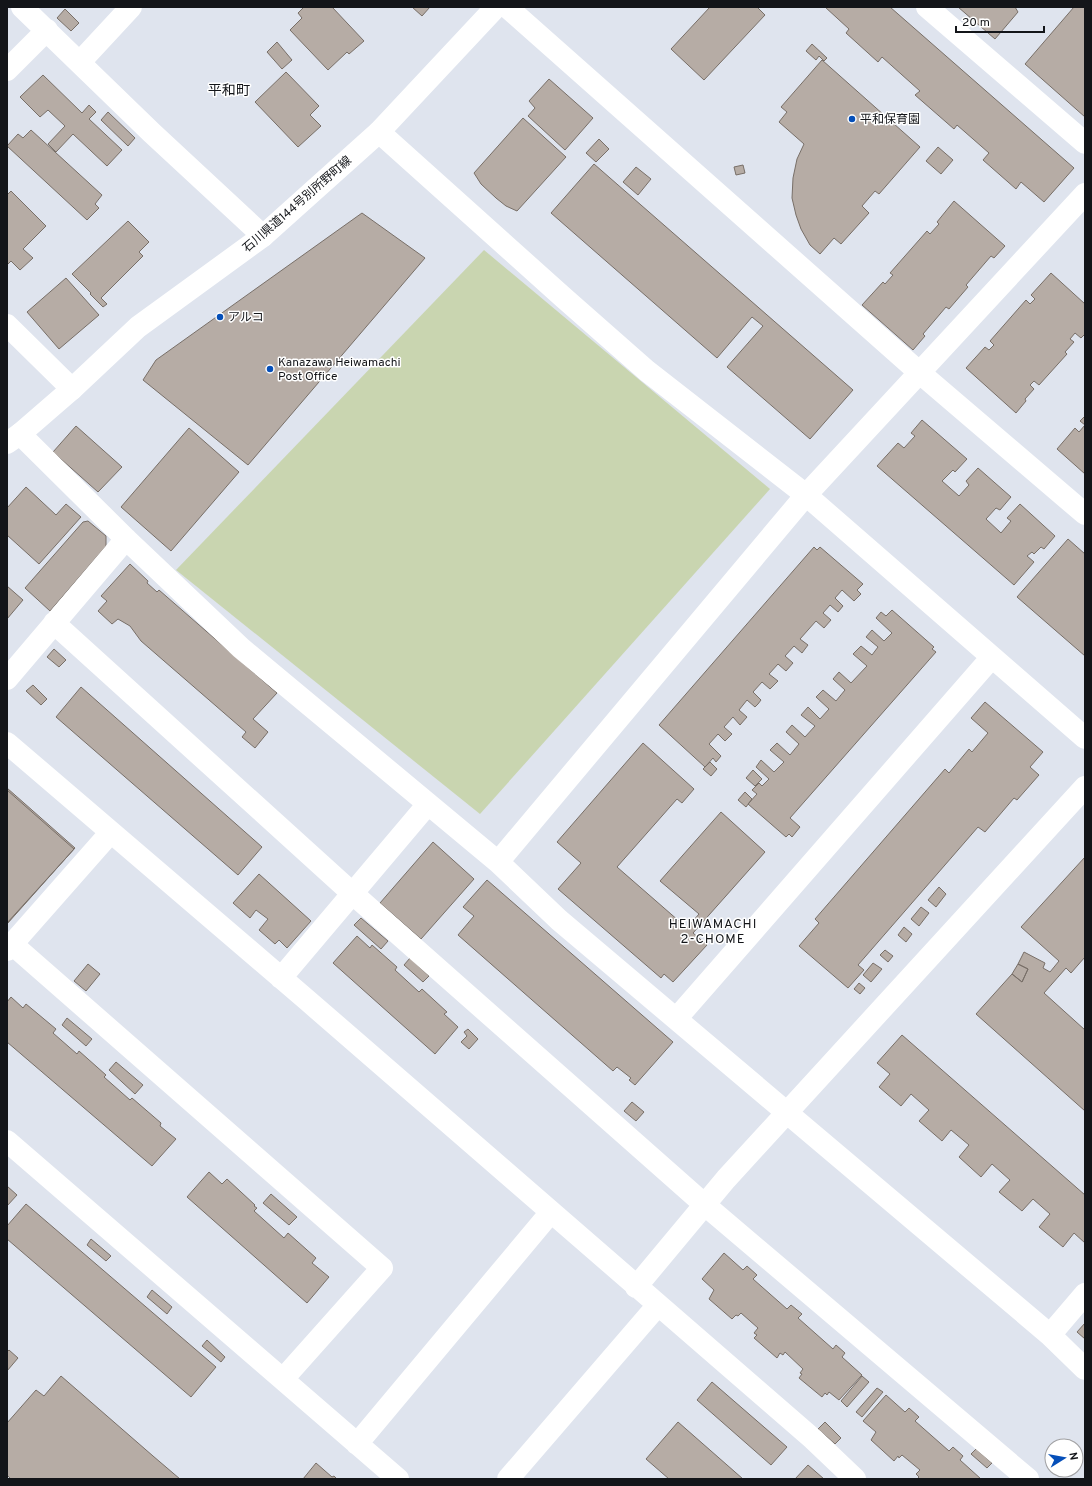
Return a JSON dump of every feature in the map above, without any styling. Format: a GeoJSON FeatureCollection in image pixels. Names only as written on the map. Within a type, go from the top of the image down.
{"type":"FeatureCollection","features":[{"type":"Feature","properties":{"kind":"street"},"geometry":{"type":"LineString","coordinates":[[22,7],[152,132],[264,236]]}},
{"type":"Feature","properties":{"kind":"street"},"geometry":{"type":"LineString","coordinates":[[80,62],[131,7]]}},
{"type":"Feature","properties":{"kind":"street","name":"石川県道144号別所野町線"},"geometry":{"type":"LineString","coordinates":[[13,439],[72,389],[138,327],[264,236],[379,132],[496,7]]}},
{"type":"Feature","properties":{"kind":"street"},"geometry":{"type":"LineString","coordinates":[[507,7],[920,373],[1085,514]]}},
{"type":"Feature","properties":{"kind":"street"},"geometry":{"type":"LineString","coordinates":[[927,7],[1085,143]]}},
{"type":"Feature","properties":{"kind":"street"},"geometry":{"type":"LineString","coordinates":[[7,70],[47,30]]}},
{"type":"Feature","properties":{"kind":"street"},"geometry":{"type":"LineString","coordinates":[[379,132],[647,371],[806,495],[1085,738]]}},
{"type":"Feature","properties":{"kind":"street"},"geometry":{"type":"LineString","coordinates":[[498,862],[806,495],[1085,194]]}},
{"type":"Feature","properties":{"kind":"street"},"geometry":{"type":"LineString","coordinates":[[7,325],[72,389]]}},
{"type":"Feature","properties":{"kind":"street"},"geometry":{"type":"LineString","coordinates":[[13,439],[126,539],[241,648],[498,862],[559,920],[1050,1335],[1085,1369]]}},
{"type":"Feature","properties":{"kind":"street"},"geometry":{"type":"LineString","coordinates":[[7,679],[126,539]]}},
{"type":"Feature","properties":{"kind":"street"},"geometry":{"type":"LineString","coordinates":[[54,623],[352,894],[705,1205],[1028,1479]]}},
{"type":"Feature","properties":{"kind":"street"},"geometry":{"type":"LineString","coordinates":[[676,1019],[992,657]]}},
{"type":"Feature","properties":{"kind":"street"},"geometry":{"type":"LineString","coordinates":[[7,743],[281,978],[813,1439],[855,1479]]}},
{"type":"Feature","properties":{"kind":"street"},"geometry":{"type":"LineString","coordinates":[[636,1287],[726,1179],[1085,787]]}},
{"type":"Feature","properties":{"kind":"street"},"geometry":{"type":"LineString","coordinates":[[281,978],[428,804]]}},
{"type":"Feature","properties":{"kind":"street"},"geometry":{"type":"LineString","coordinates":[[111,832],[9,947],[382,1268],[283,1379]]}},
{"type":"Feature","properties":{"kind":"street"},"geometry":{"type":"LineString","coordinates":[[7,1141],[398,1479]]}},
{"type":"Feature","properties":{"kind":"street"},"geometry":{"type":"LineString","coordinates":[[357,1444],[551,1212]]}},
{"type":"Feature","properties":{"kind":"street"},"geometry":{"type":"LineString","coordinates":[[1050,1335],[1085,1294]]}},
{"type":"Feature","properties":{"kind":"street"},"geometry":{"type":"LineString","coordinates":[[508,1479],[658,1305]]}},
{"type":"Feature","properties":{"kind":"green space"},"geometry":{"type":"Polygon","coordinates":[[[484,250],[770,489],[480,814],[176,570],[484,250]]]}},
{"type":"Feature","properties":{"kind":"building"},"geometry":{"type":"Polygon","coordinates":[[[304,7],[332,7],[364,41],[349,54],[347,52],[328,70],[290,30],[302,18],[298,13],[304,7]]]}},
{"type":"Feature","properties":{"kind":"building"},"geometry":{"type":"Polygon","coordinates":[[[412,7],[430,7],[422,16],[412,7]]]}},
{"type":"Feature","properties":{"kind":"building"},"geometry":{"type":"Polygon","coordinates":[[[710,7],[757,7],[765,15],[704,80],[671,49],[710,7]]]}},
{"type":"Feature","properties":{"kind":"building"},"geometry":{"type":"Polygon","coordinates":[[[825,7],[890,7],[1074,168],[1044,202],[1021,182],[1016,189],[983,160],[989,153],[957,125],[954,129],[915,95],[920,91],[882,57],[878,62],[846,33],[849,29],[825,7]]]}},
{"type":"Feature","properties":{"kind":"building"},"geometry":{"type":"Polygon","coordinates":[[[958,7],[1015,7],[1018,12],[995,39],[958,7]]]}},
{"type":"Feature","properties":{"kind":"building"},"geometry":{"type":"Polygon","coordinates":[[[1074,7],[1085,7],[1085,117],[1025,64],[1074,7]]]}},
{"type":"Feature","properties":{"kind":"building"},"geometry":{"type":"Polygon","coordinates":[[[65,9],[79,23],[71,31],[57,18],[65,9]]]}},
{"type":"Feature","properties":{"kind":"building"},"geometry":{"type":"Polygon","coordinates":[[[277,42],[292,60],[282,69],[267,52],[277,42]]]}},
{"type":"Feature","properties":{"kind":"building"},"geometry":{"type":"Polygon","coordinates":[[[812,44],[827,58],[824,61],[819,56],[816,60],[806,51],[812,44]]]}},
{"type":"Feature","properties":{"kind":"building"},"geometry":{"type":"Polygon","coordinates":[[[822,60],[920,147],[879,194],[875,191],[862,206],[869,213],[841,244],[834,238],[820,254],[810,245],[801,229],[792,198],[793,178],[797,159],[804,144],[779,122],[787,112],[781,107],[822,60]]]}},
{"type":"Feature","properties":{"kind":"building"},"geometry":{"type":"Polygon","coordinates":[[[286,72],[319,106],[310,115],[321,126],[298,147],[255,102],[286,72]]]}},
{"type":"Feature","properties":{"kind":"building"},"geometry":{"type":"Polygon","coordinates":[[[43,75],[82,113],[89,105],[96,112],[89,119],[122,150],[107,166],[73,134],[56,152],[48,144],[65,126],[48,110],[40,117],[20,97],[43,75]]]}},
{"type":"Feature","properties":{"kind":"building"},"geometry":{"type":"Polygon","coordinates":[[[549,79],[593,118],[565,150],[528,116],[535,108],[529,101],[549,79]]]}},
{"type":"Feature","properties":{"kind":"building"},"geometry":{"type":"Polygon","coordinates":[[[108,112],[135,138],[128,146],[101,120],[108,112]]]}},
{"type":"Feature","properties":{"kind":"building"},"geometry":{"type":"Polygon","coordinates":[[[523,118],[566,157],[517,211],[506,206],[496,198],[481,184],[474,173],[523,118]]]}},
{"type":"Feature","properties":{"kind":"building"},"geometry":{"type":"Polygon","coordinates":[[[31,130],[102,195],[95,204],[99,208],[87,220],[7,146],[18,134],[23,138],[31,130]]]}},
{"type":"Feature","properties":{"kind":"building"},"geometry":{"type":"Polygon","coordinates":[[[599,139],[609,149],[596,162],[586,153],[599,139]]]}},
{"type":"Feature","properties":{"kind":"building"},"geometry":{"type":"Polygon","coordinates":[[[938,147],[953,160],[941,174],[926,161],[938,147]]]}},
{"type":"Feature","properties":{"kind":"building"},"geometry":{"type":"Polygon","coordinates":[[[594,164],[853,390],[810,439],[727,367],[763,326],[752,317],[717,358],[551,213],[594,164]]]}},
{"type":"Feature","properties":{"kind":"building"},"geometry":{"type":"Polygon","coordinates":[[[743,165],[745,173],[736,175],[734,167],[743,165]]]}},
{"type":"Feature","properties":{"kind":"building"},"geometry":{"type":"Polygon","coordinates":[[[636,167],[651,179],[638,195],[623,182],[636,167]]]}},
{"type":"Feature","properties":{"kind":"building"},"geometry":{"type":"Polygon","coordinates":[[[11,191],[46,226],[23,249],[33,258],[20,270],[11,261],[7,265],[7,195],[11,191]]]}},
{"type":"Feature","properties":{"kind":"building"},"geometry":{"type":"Polygon","coordinates":[[[954,201],[1005,246],[994,258],[991,256],[966,285],[968,287],[949,309],[946,307],[923,334],[925,336],[913,350],[862,305],[883,282],[885,284],[893,275],[890,273],[927,231],[930,234],[939,224],[937,222],[954,201]]]}},
{"type":"Feature","properties":{"kind":"building"},"geometry":{"type":"Polygon","coordinates":[[[362,213],[425,258],[248,465],[143,380],[156,360],[362,213]]]}},
{"type":"Feature","properties":{"kind":"building"},"geometry":{"type":"Polygon","coordinates":[[[128,221],[149,242],[139,252],[143,256],[101,298],[107,304],[103,307],[72,274],[128,221]]]}},
{"type":"Feature","properties":{"kind":"building"},"geometry":{"type":"Polygon","coordinates":[[[1051,273],[1085,304],[1085,334],[1081,338],[1075,333],[1070,339],[1074,342],[1065,352],[1067,354],[1039,385],[1034,381],[1030,385],[1034,389],[1016,413],[966,368],[985,347],[989,350],[994,345],[990,341],[1026,300],[1030,304],[1035,299],[1031,295],[1051,273]]]}},
{"type":"Feature","properties":{"kind":"building"},"geometry":{"type":"Polygon","coordinates":[[[66,278],[99,315],[59,349],[27,312],[66,278]]]}},
{"type":"Feature","properties":{"kind":"building"},"geometry":{"type":"Polygon","coordinates":[[[1085,416],[1085,425],[1080,421],[1085,416]]]}},
{"type":"Feature","properties":{"kind":"building"},"geometry":{"type":"Polygon","coordinates":[[[922,420],[967,459],[955,472],[953,470],[942,481],[959,496],[969,485],[966,481],[978,468],[1011,497],[1000,510],[996,508],[986,519],[1001,533],[1011,521],[1007,518],[1020,504],[1055,536],[1044,549],[1041,547],[1034,554],[1032,552],[1027,556],[1034,562],[1014,585],[877,466],[898,443],[904,448],[915,436],[911,433],[922,420]]]}},
{"type":"Feature","properties":{"kind":"building"},"geometry":{"type":"Polygon","coordinates":[[[1085,425],[1085,474],[1057,449],[1075,428],[1079,432],[1085,425]]]}},
{"type":"Feature","properties":{"kind":"building"},"geometry":{"type":"Polygon","coordinates":[[[76,426],[122,467],[98,492],[53,452],[76,426]]]}},
{"type":"Feature","properties":{"kind":"building"},"geometry":{"type":"Polygon","coordinates":[[[189,428],[239,472],[171,551],[121,507],[189,428]]]}},
{"type":"Feature","properties":{"kind":"building"},"geometry":{"type":"Polygon","coordinates":[[[26,487],[56,515],[66,504],[81,517],[39,564],[7,535],[7,508],[26,487]]]}},
{"type":"Feature","properties":{"kind":"building"},"geometry":{"type":"Polygon","coordinates":[[[88,521],[106,536],[106,546],[50,611],[25,588],[83,522],[88,521]]]}},
{"type":"Feature","properties":{"kind":"building"},"geometry":{"type":"Polygon","coordinates":[[[1068,539],[1085,554],[1085,656],[1017,597],[1068,539]]]}},
{"type":"Feature","properties":{"kind":"building"},"geometry":{"type":"Polygon","coordinates":[[[814,547],[817,550],[820,547],[863,584],[857,590],[861,594],[854,601],[842,590],[835,598],[843,606],[838,612],[830,605],[823,613],[831,620],[824,628],[816,621],[800,639],[808,645],[802,653],[794,646],[785,656],[793,663],[786,671],[778,664],[769,674],[778,681],[770,689],[762,682],[753,692],[761,700],[758,704],[755,707],[747,700],[739,710],[747,717],[740,725],[733,717],[724,727],[732,734],[725,741],[718,734],[709,744],[721,756],[716,762],[713,758],[705,767],[659,725],[814,547]]]}},
{"type":"Feature","properties":{"kind":"building"},"geometry":{"type":"Polygon","coordinates":[[[130,564],[157,592],[159,590],[277,693],[253,719],[268,732],[255,748],[242,737],[246,732],[141,641],[130,626],[118,619],[112,624],[98,611],[107,601],[101,596],[130,564]]]}},
{"type":"Feature","properties":{"kind":"building"},"geometry":{"type":"Polygon","coordinates":[[[7,586],[23,600],[7,619],[7,586]]]}},
{"type":"Feature","properties":{"kind":"building"},"geometry":{"type":"Polygon","coordinates":[[[892,610],[934,647],[932,649],[936,652],[790,818],[800,827],[792,837],[789,834],[786,837],[748,804],[757,794],[752,790],[759,783],[762,786],[769,779],[756,767],[761,760],[774,772],[784,762],[770,750],[777,743],[790,755],[799,744],[786,732],[792,725],[805,737],[815,726],[801,715],[808,707],[820,719],[829,709],[816,697],[823,690],[836,701],[845,690],[833,679],[839,672],[851,683],[867,666],[853,654],[861,646],[872,655],[878,647],[866,637],[872,630],[884,641],[892,633],[876,618],[881,612],[886,616],[892,610]]]}},
{"type":"Feature","properties":{"kind":"building"},"geometry":{"type":"Polygon","coordinates":[[[54,649],[66,660],[59,667],[47,657],[54,649]]]}},
{"type":"Feature","properties":{"kind":"building"},"geometry":{"type":"Polygon","coordinates":[[[33,685],[47,699],[41,705],[26,691],[33,685]]]}},
{"type":"Feature","properties":{"kind":"building"},"geometry":{"type":"Polygon","coordinates":[[[81,687],[262,847],[238,875],[56,717],[81,687]]]}},
{"type":"Feature","properties":{"kind":"building"},"geometry":{"type":"Polygon","coordinates":[[[985,702],[1043,752],[1030,767],[1039,775],[1017,800],[1014,798],[985,832],[978,827],[858,965],[864,970],[848,988],[799,946],[819,923],[815,919],[945,769],[949,773],[969,749],[972,752],[988,733],[971,718],[985,702]]]}},
{"type":"Feature","properties":{"kind":"building"},"geometry":{"type":"Polygon","coordinates":[[[643,743],[694,789],[682,803],[677,799],[617,867],[687,928],[699,914],[660,881],[721,812],[765,852],[693,933],[707,945],[673,982],[664,974],[661,978],[558,889],[581,863],[557,842],[643,743]]]}},
{"type":"Feature","properties":{"kind":"building"},"geometry":{"type":"Polygon","coordinates":[[[710,762],[717,769],[711,776],[703,769],[710,762]]]}},
{"type":"Feature","properties":{"kind":"building"},"geometry":{"type":"Polygon","coordinates":[[[753,770],[762,779],[755,786],[746,778],[753,770]]]}},
{"type":"Feature","properties":{"kind":"building"},"geometry":{"type":"Polygon","coordinates":[[[7,788],[75,848],[7,923],[7,788]]]}},
{"type":"Feature","properties":{"kind":"building"},"geometry":{"type":"Polygon","coordinates":[[[7,790],[74,849],[7,924],[7,790]]]}},
{"type":"Feature","properties":{"kind":"building"},"geometry":{"type":"Polygon","coordinates":[[[745,792],[752,799],[746,807],[738,800],[745,792]]]}},
{"type":"Feature","properties":{"kind":"building"},"geometry":{"type":"Polygon","coordinates":[[[433,842],[474,879],[421,939],[380,903],[433,842]]]}},
{"type":"Feature","properties":{"kind":"building"},"geometry":{"type":"Polygon","coordinates":[[[1085,857],[1085,957],[1071,973],[1066,968],[1044,993],[1085,1030],[1085,1111],[976,1014],[1012,974],[1022,982],[1028,969],[1018,964],[1024,952],[1045,963],[1043,968],[1050,972],[1059,961],[1021,927],[1085,857]]]}},
{"type":"Feature","properties":{"kind":"building"},"geometry":{"type":"Polygon","coordinates":[[[259,874],[311,921],[287,948],[279,940],[275,944],[259,930],[268,919],[256,910],[250,918],[233,903],[259,874]]]}},
{"type":"Feature","properties":{"kind":"building"},"geometry":{"type":"Polygon","coordinates":[[[487,880],[673,1042],[635,1085],[629,1080],[631,1078],[617,1067],[613,1071],[458,935],[474,916],[463,907],[487,880]]]}},
{"type":"Feature","properties":{"kind":"building"},"geometry":{"type":"Polygon","coordinates":[[[939,887],[946,894],[936,907],[928,900],[939,887]]]}},
{"type":"Feature","properties":{"kind":"building"},"geometry":{"type":"Polygon","coordinates":[[[921,907],[929,913],[919,926],[911,919],[921,907]]]}},
{"type":"Feature","properties":{"kind":"building"},"geometry":{"type":"Polygon","coordinates":[[[361,918],[388,941],[381,949],[354,925],[361,918]]]}},
{"type":"Feature","properties":{"kind":"building"},"geometry":{"type":"Polygon","coordinates":[[[904,927],[912,934],[906,942],[898,935],[904,927]]]}},
{"type":"Feature","properties":{"kind":"building"},"geometry":{"type":"Polygon","coordinates":[[[357,936],[370,948],[372,945],[397,967],[395,970],[419,992],[422,989],[447,1012],[444,1014],[458,1027],[435,1054],[333,963],[357,936]]]}},
{"type":"Feature","properties":{"kind":"building"},"geometry":{"type":"Polygon","coordinates":[[[885,950],[893,956],[888,962],[880,955],[885,950]]]}},
{"type":"Feature","properties":{"kind":"building"},"geometry":{"type":"Polygon","coordinates":[[[410,958],[429,976],[423,982],[404,965],[410,958]]]}},
{"type":"Feature","properties":{"kind":"building"},"geometry":{"type":"Polygon","coordinates":[[[873,963],[882,969],[871,982],[863,975],[873,963]]]}},
{"type":"Feature","properties":{"kind":"building"},"geometry":{"type":"Polygon","coordinates":[[[88,964],[100,974],[86,991],[74,981],[88,964]]]}},
{"type":"Feature","properties":{"kind":"building"},"geometry":{"type":"Polygon","coordinates":[[[1018,964],[1028,969],[1022,982],[1012,974],[1018,964]]]}},
{"type":"Feature","properties":{"kind":"building"},"geometry":{"type":"Polygon","coordinates":[[[859,983],[865,988],[860,994],[854,989],[859,983]]]}},
{"type":"Feature","properties":{"kind":"building"},"geometry":{"type":"Polygon","coordinates":[[[11,997],[23,1008],[26,1004],[56,1029],[53,1033],[77,1054],[79,1051],[106,1075],[104,1077],[130,1100],[132,1098],[161,1123],[160,1126],[176,1139],[152,1166],[7,1042],[7,1002],[11,997]]]}},
{"type":"Feature","properties":{"kind":"building"},"geometry":{"type":"Polygon","coordinates":[[[67,1018],[92,1039],[86,1046],[62,1025],[67,1018]]]}},
{"type":"Feature","properties":{"kind":"building"},"geometry":{"type":"Polygon","coordinates":[[[468,1029],[478,1039],[469,1049],[461,1042],[467,1036],[464,1032],[468,1029]]]}},
{"type":"Feature","properties":{"kind":"building"},"geometry":{"type":"Polygon","coordinates":[[[902,1035],[1085,1195],[1085,1243],[1074,1233],[1063,1247],[1039,1227],[1050,1214],[1033,1199],[1022,1211],[999,1192],[1010,1180],[992,1164],[981,1177],[959,1157],[969,1145],[951,1130],[942,1141],[919,1121],[929,1110],[911,1094],[901,1106],[879,1087],[890,1074],[877,1063],[902,1035]]]}},
{"type":"Feature","properties":{"kind":"building"},"geometry":{"type":"Polygon","coordinates":[[[116,1062],[143,1085],[135,1094],[109,1070],[116,1062]]]}},
{"type":"Feature","properties":{"kind":"building"},"geometry":{"type":"Polygon","coordinates":[[[632,1102],[644,1112],[636,1121],[624,1111],[632,1102]]]}},
{"type":"Feature","properties":{"kind":"building"},"geometry":{"type":"Polygon","coordinates":[[[209,1172],[222,1184],[227,1179],[255,1205],[254,1206],[257,1208],[254,1211],[284,1238],[288,1233],[316,1258],[312,1263],[329,1277],[307,1303],[187,1197],[209,1172]]]}},
{"type":"Feature","properties":{"kind":"building"},"geometry":{"type":"Polygon","coordinates":[[[7,1186],[17,1195],[7,1206],[7,1186]]]}},
{"type":"Feature","properties":{"kind":"building"},"geometry":{"type":"Polygon","coordinates":[[[271,1194],[297,1217],[289,1225],[263,1203],[271,1194]]]}},
{"type":"Feature","properties":{"kind":"building"},"geometry":{"type":"Polygon","coordinates":[[[26,1204],[216,1367],[191,1397],[7,1239],[7,1226],[26,1204]]]}},
{"type":"Feature","properties":{"kind":"building"},"geometry":{"type":"Polygon","coordinates":[[[91,1239],[111,1256],[106,1261],[87,1245],[91,1239]]]}},
{"type":"Feature","properties":{"kind":"building"},"geometry":{"type":"Polygon","coordinates":[[[724,1253],[743,1270],[747,1266],[757,1275],[753,1279],[787,1309],[791,1305],[802,1314],[798,1318],[833,1349],[836,1345],[845,1353],[842,1357],[862,1375],[839,1400],[829,1392],[827,1395],[825,1393],[822,1397],[799,1378],[803,1369],[785,1352],[783,1355],[780,1353],[777,1358],[754,1338],[757,1335],[754,1333],[758,1328],[741,1313],[732,1319],[709,1299],[714,1290],[702,1279],[724,1253]]]}},
{"type":"Feature","properties":{"kind":"building"},"geometry":{"type":"Polygon","coordinates":[[[152,1290],[172,1307],[167,1314],[147,1297],[152,1290]]]}},
{"type":"Feature","properties":{"kind":"building"},"geometry":{"type":"Polygon","coordinates":[[[1085,1323],[1085,1339],[1077,1332],[1085,1323]]]}},
{"type":"Feature","properties":{"kind":"building"},"geometry":{"type":"Polygon","coordinates":[[[207,1340],[225,1357],[221,1362],[202,1346],[207,1340]]]}},
{"type":"Feature","properties":{"kind":"building"},"geometry":{"type":"Polygon","coordinates":[[[9,1350],[18,1358],[7,1371],[7,1352],[9,1350]]]}},
{"type":"Feature","properties":{"kind":"building"},"geometry":{"type":"Polygon","coordinates":[[[61,1376],[180,1479],[11,1479],[7,1475],[7,1423],[36,1390],[44,1396],[61,1376]]]}},
{"type":"Feature","properties":{"kind":"building"},"geometry":{"type":"Polygon","coordinates":[[[862,1376],[869,1382],[847,1407],[841,1401],[862,1376]]]}},
{"type":"Feature","properties":{"kind":"building"},"geometry":{"type":"Polygon","coordinates":[[[712,1382],[787,1447],[771,1465],[697,1400],[712,1382]]]}},
{"type":"Feature","properties":{"kind":"building"},"geometry":{"type":"Polygon","coordinates":[[[877,1388],[883,1392],[862,1417],[856,1412],[877,1388]]]}},
{"type":"Feature","properties":{"kind":"building"},"geometry":{"type":"Polygon","coordinates":[[[886,1395],[905,1412],[909,1408],[919,1417],[915,1421],[949,1451],[953,1447],[963,1456],[960,1460],[981,1479],[917,1479],[919,1477],[916,1474],[920,1470],[902,1455],[899,1458],[898,1456],[894,1461],[871,1440],[876,1432],[863,1421],[886,1395]]]}},
{"type":"Feature","properties":{"kind":"building"},"geometry":{"type":"Polygon","coordinates":[[[678,1422],[743,1479],[669,1479],[646,1459],[678,1422]]]}},
{"type":"Feature","properties":{"kind":"building"},"geometry":{"type":"Polygon","coordinates":[[[825,1422],[841,1438],[835,1444],[818,1429],[825,1422]]]}},
{"type":"Feature","properties":{"kind":"building"},"geometry":{"type":"Polygon","coordinates":[[[976,1449],[992,1463],[987,1468],[971,1454],[976,1449]]]}},
{"type":"Feature","properties":{"kind":"building"},"geometry":{"type":"Polygon","coordinates":[[[316,1463],[332,1477],[334,1476],[337,1479],[303,1479],[316,1463]]]}},
{"type":"Feature","properties":{"kind":"building"},"geometry":{"type":"Polygon","coordinates":[[[808,1465],[824,1479],[795,1479],[808,1465]]]}},
{"type":"Feature","properties":{"kind":"place","name":"平和保育園"},"geometry":{"type":"Point","coordinates":[852,119]}},
{"type":"Feature","properties":{"kind":"place","name":"アルコ"},"geometry":{"type":"Point","coordinates":[220,317]}},
{"type":"Feature","properties":{"kind":"place","name":"Kanazawa Heiwamachi Post Office"},"geometry":{"type":"Point","coordinates":[270,369]}},
{"type":"Feature","properties":{"kind":"district","name":"平和町"},"geometry":{"type":"Point","coordinates":[229,90]}},
{"type":"Feature","properties":{"kind":"district","name":"HEIWAMACHI 2-CHOME"},"geometry":{"type":"Point","coordinates":[713,930]}}]}
